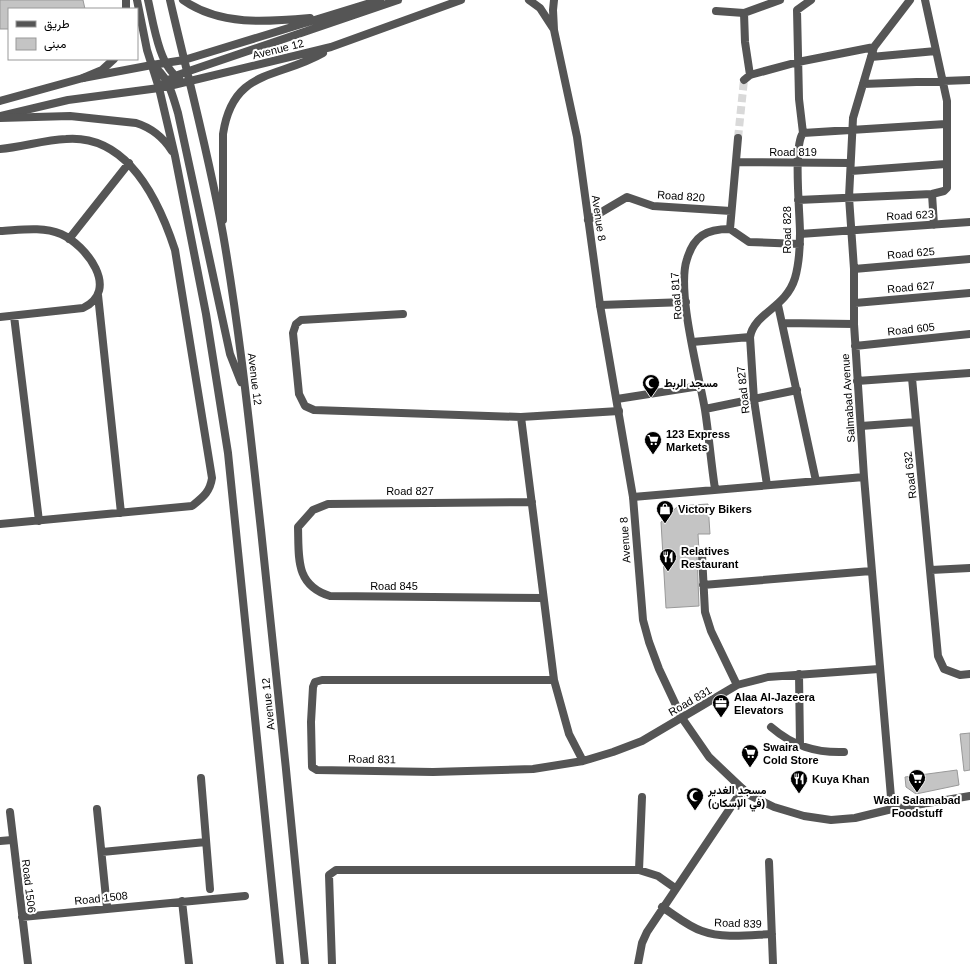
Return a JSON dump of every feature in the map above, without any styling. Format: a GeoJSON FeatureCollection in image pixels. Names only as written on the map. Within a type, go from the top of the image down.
{"type":"FeatureCollection","features":[{"type":"Feature","properties":{"kind":"street"},"geometry":{"type":"LineString","coordinates":[[137,0],[152,65],[161,72],[168,84],[178,113],[230,354],[246,394]]}},
{"type":"Feature","properties":{"kind":"street"},"geometry":{"type":"LineString","coordinates":[[148,0],[166,63],[175,76],[191,82]]}},
{"type":"Feature","properties":{"kind":"street"},"geometry":{"type":"LineString","coordinates":[[170,0],[184,60],[191,82]]}},
{"type":"Feature","properties":{"kind":"street"},"geometry":{"type":"LineString","coordinates":[[183,0],[197,9],[227,19],[288,20],[334,14]]}},
{"type":"Feature","properties":{"kind":"street","name":"Avenue 12"},"geometry":{"type":"LineString","coordinates":[[280,964],[228,453],[206,314],[175,156],[152,65],[184,60],[380,0]]}},
{"type":"Feature","properties":{"kind":"street"},"geometry":{"type":"LineString","coordinates":[[168,84],[175,76],[398,0]]}},
{"type":"Feature","properties":{"kind":"street","name":"Avenue 12"},"geometry":{"type":"LineString","coordinates":[[305,964],[275,658],[246,394],[222,232],[191,82],[331,47],[461,0]]}},
{"type":"Feature","properties":{"kind":"street","name":"Avenue 8"},"geometry":{"type":"LineString","coordinates":[[529,0],[540,8],[554,30]]}},
{"type":"Feature","properties":{"kind":"street","name":"Avenue 8"},"geometry":{"type":"LineString","coordinates":[[554,0],[552,10],[554,30],[577,137],[600,305],[618,399],[633,497],[643,620],[659,669],[682,718],[709,757],[749,795],[774,807],[804,816],[831,820],[855,818],[892,809],[970,796]]}},
{"type":"Feature","properties":{"kind":"street"},"geometry":{"type":"LineString","coordinates":[[716,11],[744,13],[780,0]]}},
{"type":"Feature","properties":{"kind":"street","name":"Road 828"},"geometry":{"type":"LineString","coordinates":[[778,305],[788,293],[794,280],[800,244],[798,164],[800,137],[803,133],[798,62],[797,10],[811,0]]}},
{"type":"Feature","properties":{"kind":"street","name":"Salmabad Avenue"},"geometry":{"type":"LineString","coordinates":[[892,809],[879,669],[857,381],[854,324],[854,269],[850,230],[849,197],[853,118],[874,47],[910,0]]}},
{"type":"Feature","properties":{"kind":"street"},"geometry":{"type":"LineString","coordinates":[[798,200],[932,194],[944,191],[947,188],[947,101],[925,0]]}},
{"type":"Feature","properties":{"kind":"street"},"geometry":{"type":"LineString","coordinates":[[744,13],[747,77],[798,62],[874,47]]}},
{"type":"Feature","properties":{"kind":"street"},"geometry":{"type":"LineString","coordinates":[[222,232],[222,134],[232,103],[244,89],[263,76],[319,55],[331,47]]}},
{"type":"Feature","properties":{"kind":"street"},"geometry":{"type":"LineString","coordinates":[[871,57],[936,51]]}},
{"type":"Feature","properties":{"kind":"street"},"geometry":{"type":"LineString","coordinates":[[83,78],[102,70],[113,60]]}},
{"type":"Feature","properties":{"kind":"street"},"geometry":{"type":"LineString","coordinates":[[0,101],[83,78],[152,65]]}},
{"type":"Feature","properties":{"kind":"street"},"geometry":{"type":"LineString","coordinates":[[863,84],[970,80]]}},
{"type":"Feature","properties":{"kind":"street"},"geometry":{"type":"LineString","coordinates":[[0,117],[68,100],[159,88],[168,84],[191,82]]}},
{"type":"Feature","properties":{"kind":"street"},"geometry":{"type":"LineString","coordinates":[[0,117],[70,116],[136,123],[145,126],[160,136],[175,156]]}},
{"type":"Feature","properties":{"kind":"street"},"geometry":{"type":"LineString","coordinates":[[803,133],[946,124]]}},
{"type":"Feature","properties":{"kind":"street"},"geometry":{"type":"LineString","coordinates":[[0,149],[67,138],[101,144],[116,152],[129,163],[144,183],[157,204],[167,226],[175,250],[212,478],[210,487],[205,496],[192,506],[0,524]]}},
{"type":"Feature","properties":{"kind":"street"},"geometry":{"type":"LineString","coordinates":[[738,138],[730,229],[749,242],[800,244]]}},
{"type":"Feature","properties":{"kind":"street","name":"Road 819"},"geometry":{"type":"LineString","coordinates":[[736,162],[850,167],[946,164]]}},
{"type":"Feature","properties":{"kind":"street"},"geometry":{"type":"LineString","coordinates":[[69,239],[129,163]]}},
{"type":"Feature","properties":{"kind":"street"},"geometry":{"type":"LineString","coordinates":[[932,194],[934,225]]}},
{"type":"Feature","properties":{"kind":"street","name":"Road 820"},"geometry":{"type":"LineString","coordinates":[[588,220],[622,198],[627,197],[653,206],[731,211]]}},
{"type":"Feature","properties":{"kind":"street","name":"Road 623"},"geometry":{"type":"LineString","coordinates":[[800,234],[970,222]]}},
{"type":"Feature","properties":{"kind":"street"},"geometry":{"type":"LineString","coordinates":[[0,231],[40,229],[60,234],[86,252],[92,261],[100,281],[98,295],[121,513]]}},
{"type":"Feature","properties":{"kind":"street","name":"Road 817"},"geometry":{"type":"LineString","coordinates":[[715,489],[705,409],[686,302],[684,273],[691,248],[697,239],[706,232],[718,229],[730,229]]}},
{"type":"Feature","properties":{"kind":"street","name":"Road 625"},"geometry":{"type":"LineString","coordinates":[[854,269],[970,259]]}},
{"type":"Feature","properties":{"kind":"street","name":"Road 627"},"geometry":{"type":"LineString","coordinates":[[855,303],[970,293]]}},
{"type":"Feature","properties":{"kind":"street"},"geometry":{"type":"LineString","coordinates":[[0,317],[83,308],[95,300],[98,295]]}},
{"type":"Feature","properties":{"kind":"street"},"geometry":{"type":"LineString","coordinates":[[600,305],[686,302]]}},
{"type":"Feature","properties":{"kind":"street"},"geometry":{"type":"LineString","coordinates":[[692,342],[750,337],[751,328],[778,305],[816,481]]}},
{"type":"Feature","properties":{"kind":"street"},"geometry":{"type":"LineString","coordinates":[[403,314],[301,320],[296,324],[293,333],[300,394],[305,406],[314,410],[521,417],[619,411]]}},
{"type":"Feature","properties":{"kind":"street"},"geometry":{"type":"LineString","coordinates":[[14,316],[39,521]]}},
{"type":"Feature","properties":{"kind":"street"},"geometry":{"type":"LineString","coordinates":[[783,323],[854,324]]}},
{"type":"Feature","properties":{"kind":"street","name":"Road 605"},"geometry":{"type":"LineString","coordinates":[[855,346],[970,334]]}},
{"type":"Feature","properties":{"kind":"street","name":"Road 827"},"geometry":{"type":"LineString","coordinates":[[750,337],[754,400],[767,485]]}},
{"type":"Feature","properties":{"kind":"street"},"geometry":{"type":"LineString","coordinates":[[857,381],[970,373]]}},
{"type":"Feature","properties":{"kind":"street","name":"Road 632"},"geometry":{"type":"LineString","coordinates":[[912,378],[931,570],[937,649],[940,664],[944,670],[952,673],[970,674]]}},
{"type":"Feature","properties":{"kind":"street"},"geometry":{"type":"LineString","coordinates":[[618,399],[700,386]]}},
{"type":"Feature","properties":{"kind":"street"},"geometry":{"type":"LineString","coordinates":[[705,409],[797,390]]}},
{"type":"Feature","properties":{"kind":"street"},"geometry":{"type":"LineString","coordinates":[[521,417],[554,680],[569,734],[583,761]]}},
{"type":"Feature","properties":{"kind":"street"},"geometry":{"type":"LineString","coordinates":[[861,426],[916,422]]}},
{"type":"Feature","properties":{"kind":"street"},"geometry":{"type":"LineString","coordinates":[[633,497],[864,477]]}},
{"type":"Feature","properties":{"kind":"street","name":"Road 827"},"geometry":{"type":"LineString","coordinates":[[298,527],[313,510],[328,504],[337,503],[532,502]]}},
{"type":"Feature","properties":{"kind":"street","name":"Road 845"},"geometry":{"type":"LineString","coordinates":[[298,527],[299,565],[301,573],[305,580],[316,591],[330,596],[543,598]]}},
{"type":"Feature","properties":{"kind":"street"},"geometry":{"type":"LineString","coordinates":[[702,555],[705,612],[711,631],[738,685]]}},
{"type":"Feature","properties":{"kind":"street"},"geometry":{"type":"LineString","coordinates":[[931,570],[970,568]]}},
{"type":"Feature","properties":{"kind":"street"},"geometry":{"type":"LineString","coordinates":[[703,585],[871,571]]}},
{"type":"Feature","properties":{"kind":"street","name":"Road 831"},"geometry":{"type":"LineString","coordinates":[[554,680],[322,680],[315,682],[313,687],[311,722],[312,767],[317,770],[449,771],[533,769],[583,761],[642,741],[738,685],[768,677],[879,669]]}},
{"type":"Feature","properties":{"kind":"street"},"geometry":{"type":"LineString","coordinates":[[799,674],[800,746]]}},
{"type":"Feature","properties":{"kind":"street"},"geometry":{"type":"LineString","coordinates":[[771,727],[780,735],[800,746],[829,752],[844,752]]}},
{"type":"Feature","properties":{"kind":"street"},"geometry":{"type":"LineString","coordinates":[[201,778],[210,889]]}},
{"type":"Feature","properties":{"kind":"street"},"geometry":{"type":"LineString","coordinates":[[638,964],[642,943],[662,907],[708,844],[743,789]]}},
{"type":"Feature","properties":{"kind":"street"},"geometry":{"type":"LineString","coordinates":[[639,870],[642,797]]}},
{"type":"Feature","properties":{"kind":"street"},"geometry":{"type":"LineString","coordinates":[[97,809],[107,908]]}},
{"type":"Feature","properties":{"kind":"street","name":"Road 1506"},"geometry":{"type":"LineString","coordinates":[[10,812],[12,840],[28,964]]}},
{"type":"Feature","properties":{"kind":"street"},"geometry":{"type":"LineString","coordinates":[[0,842],[12,840]]}},
{"type":"Feature","properties":{"kind":"street"},"geometry":{"type":"LineString","coordinates":[[102,852],[206,842]]}},
{"type":"Feature","properties":{"kind":"street","name":"Road 839"},"geometry":{"type":"LineString","coordinates":[[769,862],[773,964]]}},
{"type":"Feature","properties":{"kind":"street"},"geometry":{"type":"LineString","coordinates":[[332,964],[329,875],[331,872],[336,870],[639,870],[658,876],[675,888]]}},
{"type":"Feature","properties":{"kind":"street","name":"Road 1508"},"geometry":{"type":"LineString","coordinates":[[22,917],[245,896]]}},
{"type":"Feature","properties":{"kind":"street"},"geometry":{"type":"LineString","coordinates":[[182,901],[189,964]]}},
{"type":"Feature","properties":{"kind":"street","name":"Road 839"},"geometry":{"type":"LineString","coordinates":[[662,907],[701,931],[717,935],[772,934]]}},
{"type":"Feature","properties":{"kind":"building"},"geometry":{"type":"Polygon","coordinates":[[[0,0],[83,0],[85,8],[8,8],[8,29],[0,29],[0,0]]]}},
{"type":"Feature","properties":{"kind":"building"},"geometry":{"type":"Polygon","coordinates":[[[708,504],[710,534],[698,534],[699,551],[697,555],[699,606],[666,608],[661,522],[678,506],[708,504]]]}},
{"type":"Feature","properties":{"kind":"building"},"geometry":{"type":"Polygon","coordinates":[[[970,733],[970,770],[964,771],[960,734],[970,733]]]}},
{"type":"Feature","properties":{"kind":"building"},"geometry":{"type":"Polygon","coordinates":[[[957,770],[959,785],[916,794],[906,787],[905,777],[957,770]]]}},
{"type":"Feature","properties":{"kind":"tunnel"},"geometry":{"type":"LineString","coordinates":[[738,138],[744,80]]}},
{"type":"Feature","properties":{"kind":"place","name":"مسجد الربط"},"geometry":{"type":"Point","coordinates":[651,398]}},
{"type":"Feature","properties":{"kind":"place","name":"123 Express Markets"},"geometry":{"type":"Point","coordinates":[653,455]}},
{"type":"Feature","properties":{"kind":"place","name":"Victory Bikers"},"geometry":{"type":"Point","coordinates":[665,524]}},
{"type":"Feature","properties":{"kind":"place","name":"Relatives Restaurant"},"geometry":{"type":"Point","coordinates":[668,572]}},
{"type":"Feature","properties":{"kind":"place","name":"Alaa Al-Jazeera Elevators"},"geometry":{"type":"Point","coordinates":[721,718]}},
{"type":"Feature","properties":{"kind":"place","name":"Swaira Cold Store"},"geometry":{"type":"Point","coordinates":[750,768]}},
{"type":"Feature","properties":{"kind":"place","name":"Wadi Salamabad Foodstuff"},"geometry":{"type":"Point","coordinates":[917,793]}},
{"type":"Feature","properties":{"kind":"place","name":"Kuya Khan"},"geometry":{"type":"Point","coordinates":[799,794]}},
{"type":"Feature","properties":{"kind":"place","name":"مسجد الغدير (في الإسكان)"},"geometry":{"type":"Point","coordinates":[695,811]}}]}
